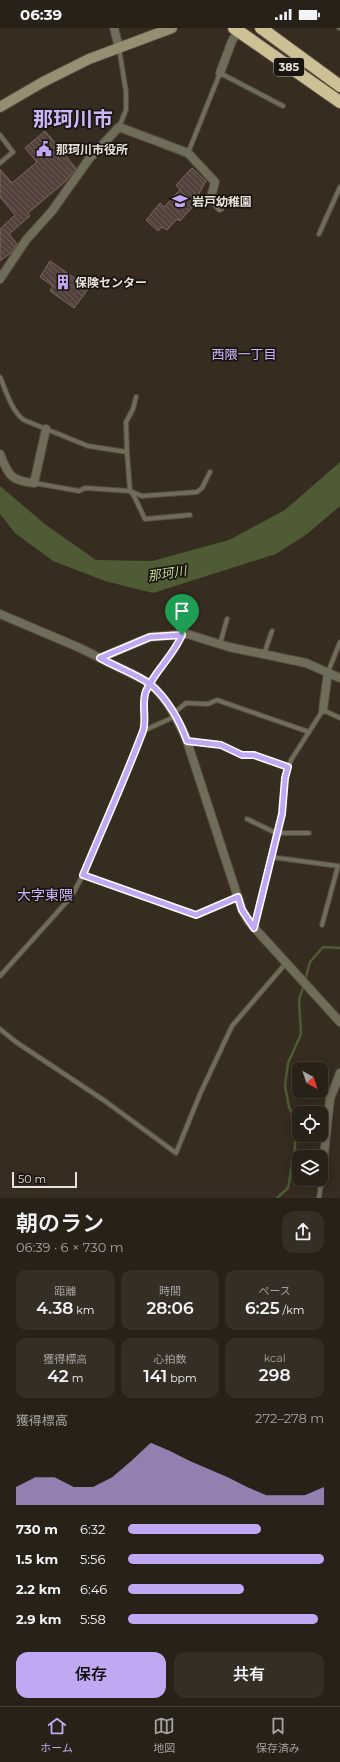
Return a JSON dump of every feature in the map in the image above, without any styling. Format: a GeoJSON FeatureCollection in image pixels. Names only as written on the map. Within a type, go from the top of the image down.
{"type":"FeatureCollection","features":[{"type":"Feature","properties":{"kind":"highway","name":"385"},"geometry":{"type":"LineString","coordinates":[[261,28],[340,86]]}},
{"type":"Feature","properties":{"kind":"highway","name":"385"},"geometry":{"type":"LineString","coordinates":[[236,29],[340,102]]}},
{"type":"Feature","properties":{"kind":"street"},"geometry":{"type":"LineString","coordinates":[[114,28],[119,48]]}},
{"type":"Feature","properties":{"kind":"street"},"geometry":{"type":"LineString","coordinates":[[0,107],[66,70],[172,28]]}},
{"type":"Feature","properties":{"kind":"street"},"geometry":{"type":"LineString","coordinates":[[220,73],[236,29]]}},
{"type":"Feature","properties":{"kind":"street"},"geometry":{"type":"LineString","coordinates":[[0,279],[26,240],[52,211],[89,159],[118,127],[188,153],[215,182],[211,197],[220,208]]}},
{"type":"Feature","properties":{"kind":"street"},"geometry":{"type":"LineString","coordinates":[[0,454],[7,471],[14,479],[20,482],[34,483],[46,429]]}},
{"type":"Feature","properties":{"kind":"street"},"geometry":{"type":"LineString","coordinates":[[0,614],[80,648],[150,684],[175,715],[187,741],[242,910],[254,928],[340,1022]]}},
{"type":"Feature","properties":{"kind":"street"},"geometry":{"type":"LineString","coordinates":[[100,658],[150,637],[187,634],[220,645],[306,663],[340,678]]}},
{"type":"Feature","properties":{"kind":"street"},"geometry":{"type":"LineString","coordinates":[[323,710],[328,672]]}},
{"type":"Feature","properties":{"kind":"street"},"geometry":{"type":"LineString","coordinates":[[325,1150],[330,1100],[340,1073]]}},
{"type":"Feature","properties":{"kind":"lane"},"geometry":{"type":"LineString","coordinates":[[118,127],[126,110],[126,92],[119,48]]}},
{"type":"Feature","properties":{"kind":"lane"},"geometry":{"type":"LineString","coordinates":[[188,153],[220,73],[283,106]]}},
{"type":"Feature","properties":{"kind":"lane"},"geometry":{"type":"LineString","coordinates":[[0,135],[13,152],[0,163]]}},
{"type":"Feature","properties":{"kind":"lane"},"geometry":{"type":"LineString","coordinates":[[319,234],[340,187]]}},
{"type":"Feature","properties":{"kind":"lane"},"geometry":{"type":"LineString","coordinates":[[0,377],[12,405],[20,418],[88,446],[127,452]]}},
{"type":"Feature","properties":{"kind":"lane"},"geometry":{"type":"LineString","coordinates":[[136,397],[133,409],[126,422],[130,491],[145,519],[190,515]]}},
{"type":"Feature","properties":{"kind":"lane"},"geometry":{"type":"LineString","coordinates":[[34,483],[78,491],[85,488],[130,491],[142,496],[197,492],[202,488],[210,472]]}},
{"type":"Feature","properties":{"kind":"lane"},"geometry":{"type":"LineString","coordinates":[[220,645],[227,619]]}},
{"type":"Feature","properties":{"kind":"lane"},"geometry":{"type":"LineString","coordinates":[[264,654],[272,631]]}},
{"type":"Feature","properties":{"kind":"lane"},"geometry":{"type":"LineString","coordinates":[[0,976],[71,897],[83,875],[143,731],[145,693],[178,645],[182,635]]}},
{"type":"Feature","properties":{"kind":"lane"},"geometry":{"type":"LineString","coordinates":[[328,672],[338,651],[340,642]]}},
{"type":"Feature","properties":{"kind":"lane"},"geometry":{"type":"LineString","coordinates":[[143,731],[175,715],[186,703],[208,704],[217,700],[309,732]]}},
{"type":"Feature","properties":{"kind":"lane"},"geometry":{"type":"LineString","coordinates":[[254,928],[276,833],[282,814],[285,778],[288,767],[323,710],[340,718]]}},
{"type":"Feature","properties":{"kind":"lane"},"geometry":{"type":"LineString","coordinates":[[187,741],[221,745],[242,755],[254,755],[288,767]]}},
{"type":"Feature","properties":{"kind":"lane"},"geometry":{"type":"LineString","coordinates":[[247,819],[276,833],[309,833]]}},
{"type":"Feature","properties":{"kind":"lane"},"geometry":{"type":"LineString","coordinates":[[271,857],[338,866],[322,925]]}},
{"type":"Feature","properties":{"kind":"lane"},"geometry":{"type":"LineString","coordinates":[[83,875],[196,915],[238,897]]}},
{"type":"Feature","properties":{"kind":"lane"},"geometry":{"type":"LineString","coordinates":[[0,1029],[16,1042],[105,1101],[176,1153],[200,1094],[232,1026],[286,963]]}},
{"type":"Feature","properties":{"kind":"lane"},"geometry":{"type":"LineString","coordinates":[[319,1198],[321,1186]]}},
{"type":"Feature","properties":{"kind":"water","name":"那珂川"},"geometry":{"type":"Polygon","coordinates":[[[340,462],[340,506],[307,534],[276,554],[153,593],[105,581],[53,561],[15,533],[0,514],[0,486],[46,525],[96,560],[152,561],[229,540],[285,510],[340,462]]]}},
{"type":"Feature","properties":{"kind":"building"},"geometry":{"type":"Polygon","coordinates":[[[45,131],[76,168],[66,181],[28,213],[30,216],[9,234],[17,244],[11,253],[0,261],[0,229],[15,215],[0,197],[0,169],[12,183],[37,162],[25,148],[45,131]]]}},
{"type":"Feature","properties":{"kind":"building"},"geometry":{"type":"Polygon","coordinates":[[[192,168],[206,181],[197,197],[200,199],[180,221],[177,219],[167,230],[162,227],[158,231],[146,220],[160,203],[164,207],[180,190],[176,185],[192,168]]]}},
{"type":"Feature","properties":{"kind":"building","name":"保険センター"},"geometry":{"type":"Polygon","coordinates":[[[50,261],[89,288],[74,308],[50,291],[53,286],[40,277],[50,261]]]}},
{"type":"Feature","properties":{"kind":"waterway"},"geometry":{"type":"LineString","coordinates":[[305,981],[310,962],[323,947],[340,948]]}},
{"type":"Feature","properties":{"kind":"waterway"},"geometry":{"type":"LineString","coordinates":[[277,1198],[288,1188],[295,1148],[296,1122],[289,1107],[285,1086],[288,1063],[301,1034],[299,1000],[304,985]]}},
{"type":"Feature","properties":{"kind":"place","name":"那珂川市役所"},"geometry":{"type":"Point","coordinates":[44,149]}},
{"type":"Feature","properties":{"kind":"place","name":"岩戸幼稚園"},"geometry":{"type":"Point","coordinates":[180,201]}},
{"type":"Feature","properties":{"kind":"place","name":"保険センター"},"geometry":{"type":"Point","coordinates":[63,282]}},
{"type":"Feature","properties":{"kind":"district","name":"那珂川市"},"geometry":{"type":"Point","coordinates":[73,119]}},
{"type":"Feature","properties":{"kind":"district","name":"西隈一丁目"},"geometry":{"type":"Point","coordinates":[244,354]}},
{"type":"Feature","properties":{"kind":"district","name":"大字東隈"},"geometry":{"type":"Point","coordinates":[45,895]}},
{"type":"Feature","properties":{"kind":"route"},"geometry":{"type":"LineString","coordinates":[[182,635],[150,637],[100,658],[150,684],[162,696],[176,716],[187,741],[221,745],[242,755],[254,755],[288,767],[285,778],[282,814],[276,833],[254,928],[242,910],[238,897],[196,915],[83,875],[144,728],[145,693],[150,684],[159,670],[178,645],[182,635]]}}]}
